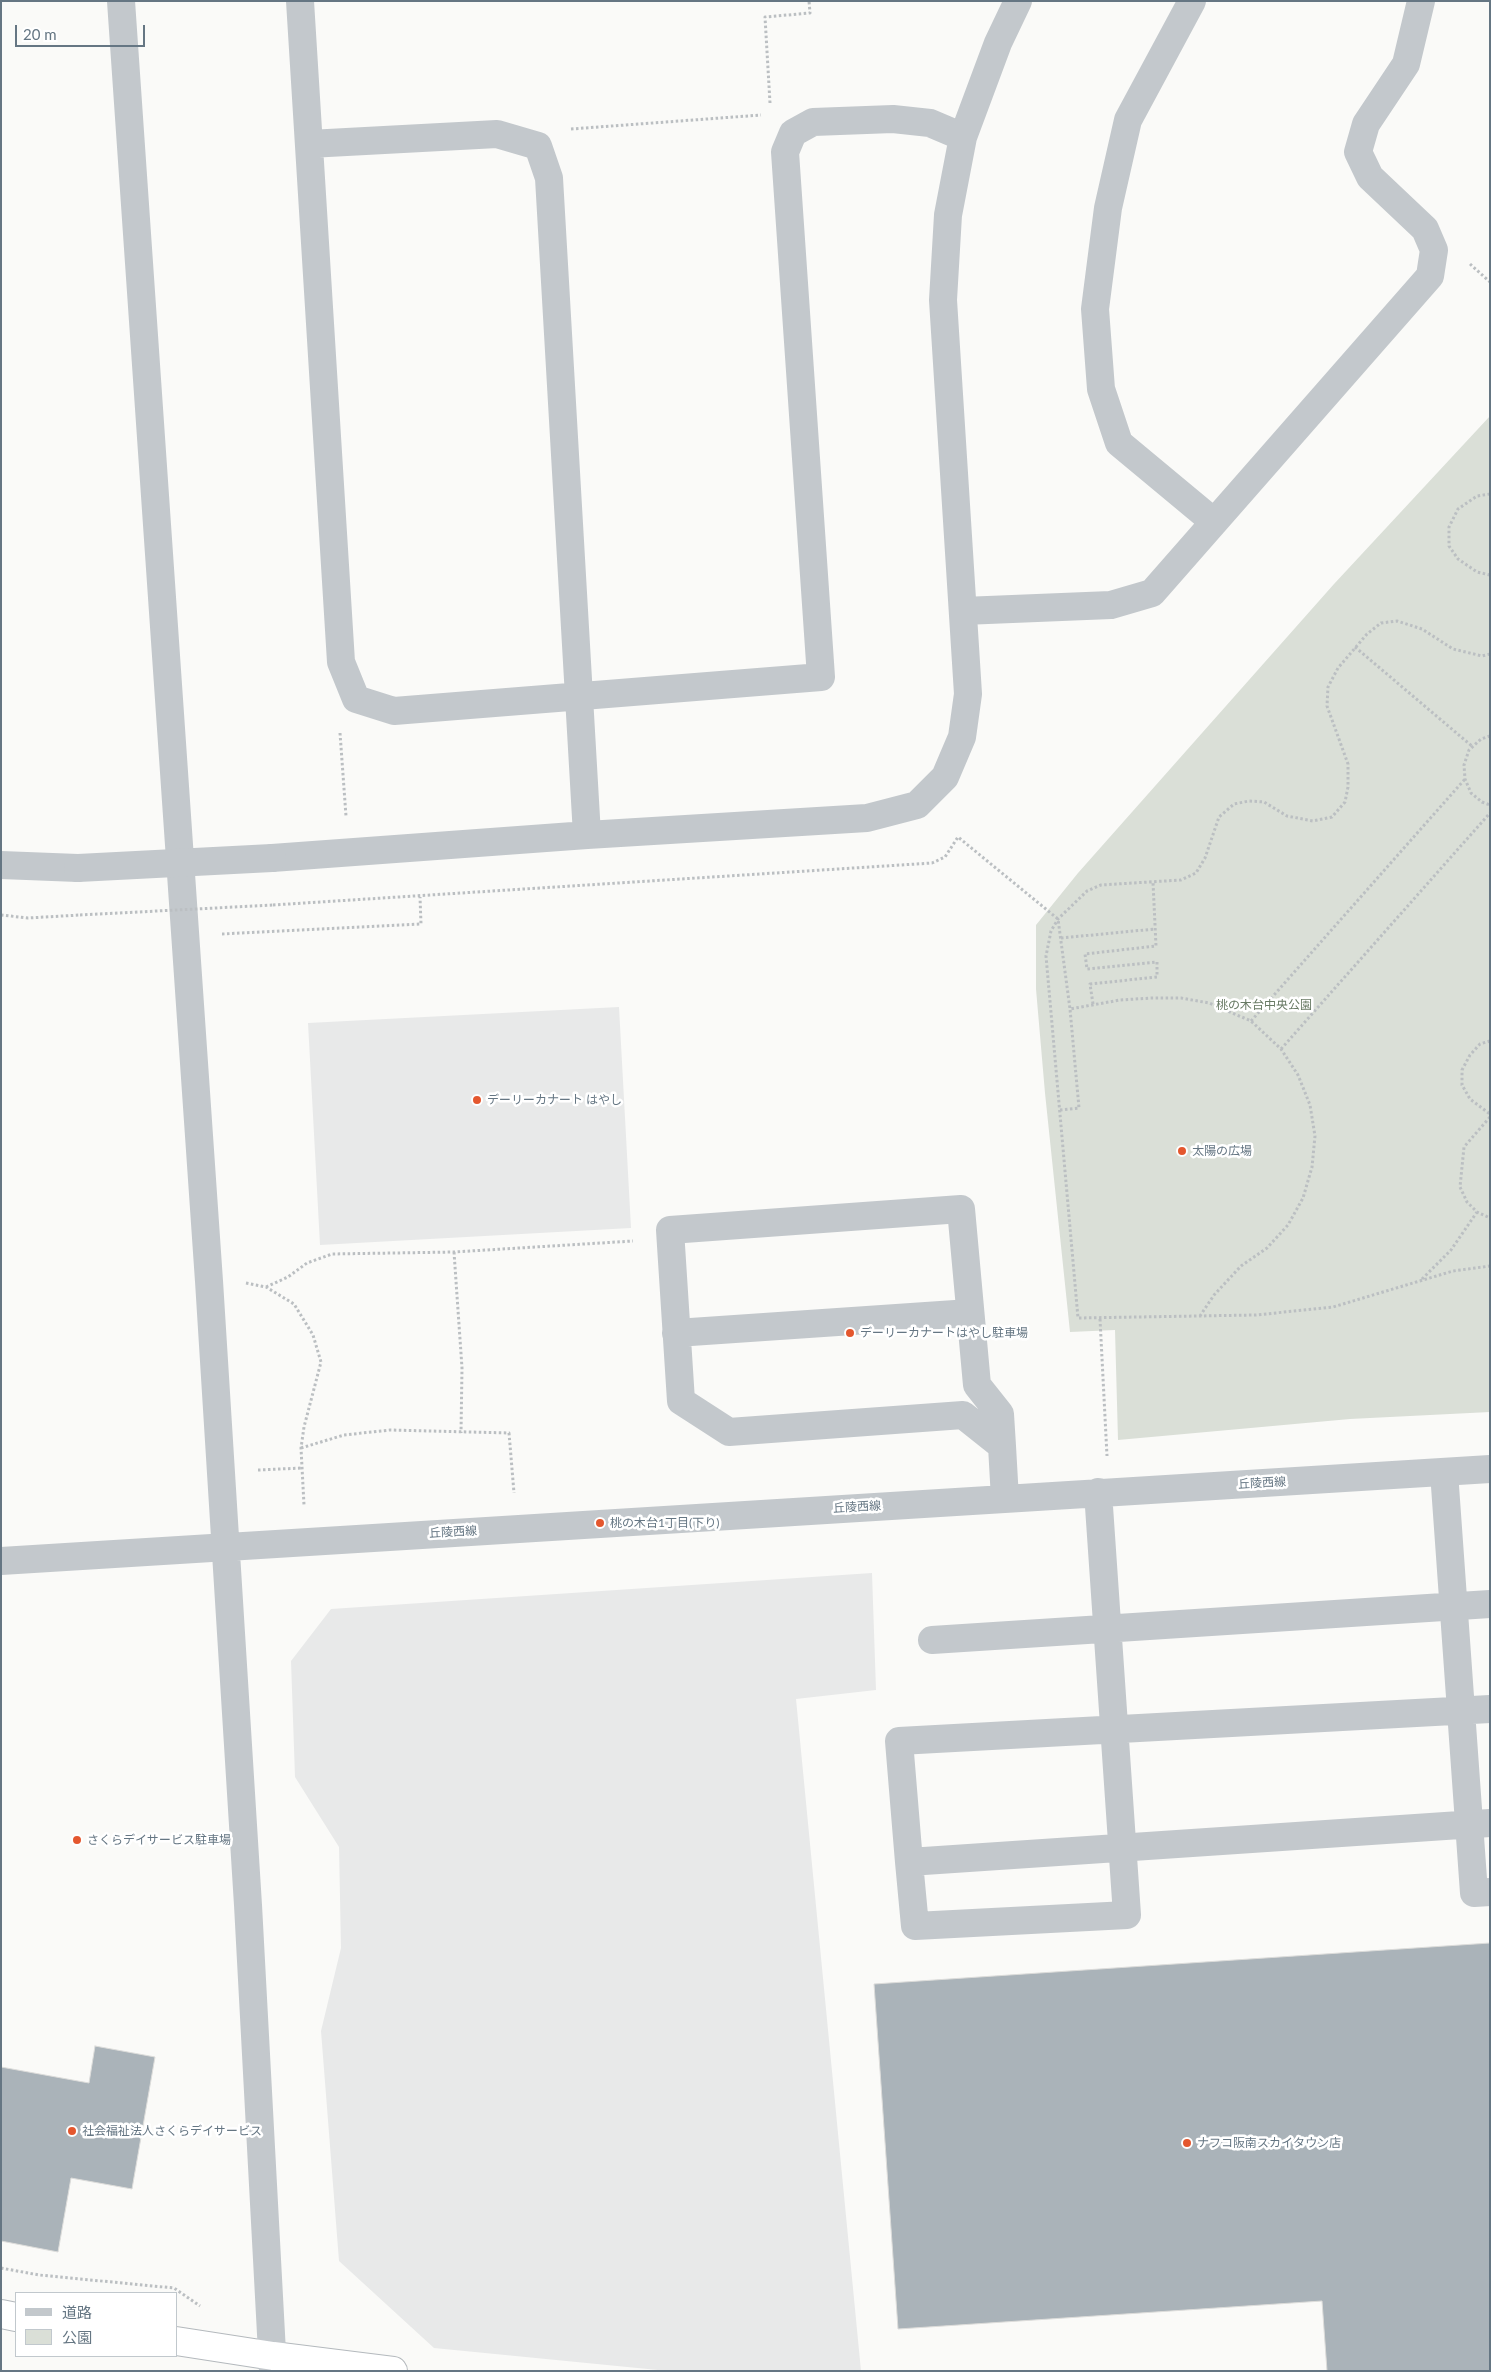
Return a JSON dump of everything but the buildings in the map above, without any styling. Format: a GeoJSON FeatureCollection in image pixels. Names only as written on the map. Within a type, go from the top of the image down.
{"type":"FeatureCollection","features":[{"type":"Feature","properties":{"kind":"highway"},"geometry":{"type":"LineString","coordinates":[[1,2314],[15,2317]]}},
{"type":"Feature","properties":{"kind":"highway"},"geometry":{"type":"LineString","coordinates":[[178,2341],[273,2364],[393,2371]]}},
{"type":"Feature","properties":{"kind":"street"},"geometry":{"type":"LineString","coordinates":[[121,1],[209,1281],[248,1905],[273,2364]]}},
{"type":"Feature","properties":{"kind":"street"},"geometry":{"type":"LineString","coordinates":[[300,1],[341,662],[356,699],[394,711],[822,677],[785,152],[793,133],[813,122],[893,119],[930,123],[963,137]]}},
{"type":"Feature","properties":{"kind":"street"},"geometry":{"type":"LineString","coordinates":[[1,865],[78,868],[272,858],[587,835],[867,818],[917,805],[945,777],[962,737],[968,694],[943,300],[948,215],[963,137],[998,43],[1018,1]]}},
{"type":"Feature","properties":{"kind":"street"},"geometry":{"type":"LineString","coordinates":[[1192,1],[1128,120],[1108,208],[1095,309],[1101,389],[1119,443],[1214,522]]}},
{"type":"Feature","properties":{"kind":"street"},"geometry":{"type":"LineString","coordinates":[[963,611],[1111,605],[1152,592],[1430,276],[1434,250],[1425,229],[1370,177],[1358,152],[1366,124],[1406,64],[1421,1]]}},
{"type":"Feature","properties":{"kind":"street"},"geometry":{"type":"LineString","coordinates":[[309,144],[497,134],[538,146],[550,178],[577,695],[587,835]]}},
{"type":"Feature","properties":{"kind":"street"},"geometry":{"type":"LineString","coordinates":[[1002,1446],[963,1415],[729,1432],[681,1401],[670,1230],[961,1209],[977,1385],[1000,1414],[1002,1446],[1005,1499]]}},
{"type":"Feature","properties":{"kind":"street"},"geometry":{"type":"LineString","coordinates":[[676,1333],[970,1313]]}},
{"type":"Feature","properties":{"kind":"street","name":"丘陵西線"},"geometry":{"type":"LineString","coordinates":[[1,1561],[1490,1469]]}},
{"type":"Feature","properties":{"kind":"street"},"geometry":{"type":"LineString","coordinates":[[1444,1472],[1461,1711],[1480,1824],[1474,1893],[1490,1892]]}},
{"type":"Feature","properties":{"kind":"street"},"geometry":{"type":"LineString","coordinates":[[1103,1492],[1107,1629],[1114,1730],[1122,1848],[1127,1915],[915,1926],[899,1741],[1114,1730],[1490,1709]]}},
{"type":"Feature","properties":{"kind":"street"},"geometry":{"type":"LineString","coordinates":[[932,1640],[1490,1604]]}},
{"type":"Feature","properties":{"kind":"street"},"geometry":{"type":"LineString","coordinates":[[910,1862],[1480,1824]]}},
{"type":"Feature","properties":{"kind":"path"},"geometry":{"type":"LineString","coordinates":[[771,114],[765,17],[810,13],[809,1]]}},
{"type":"Feature","properties":{"kind":"path"},"geometry":{"type":"LineString","coordinates":[[569,129],[771,114],[793,133]]}},
{"type":"Feature","properties":{"kind":"path"},"geometry":{"type":"LineString","coordinates":[[1490,494],[1477,496],[1458,509],[1448,527],[1449,546],[1458,559],[1477,572],[1490,575]]}},
{"type":"Feature","properties":{"kind":"path"},"geometry":{"type":"LineString","coordinates":[[1490,654],[1482,656],[1453,649],[1422,629],[1398,620],[1382,623],[1355,647],[1338,668],[1328,688],[1327,706],[1348,764],[1348,787],[1345,802],[1332,817],[1313,820],[1287,816],[1264,802],[1250,801],[1234,804],[1219,817],[1205,858],[1196,873],[1181,880],[1101,885],[1087,891],[1058,919],[1051,931],[1046,956],[1078,1318],[1256,1315],[1333,1306],[1453,1271],[1490,1266]]}},
{"type":"Feature","properties":{"kind":"path"},"geometry":{"type":"LineString","coordinates":[[1355,647],[1473,747]]}},
{"type":"Feature","properties":{"kind":"path"},"geometry":{"type":"LineString","coordinates":[[346,817],[339,722],[356,699]]}},
{"type":"Feature","properties":{"kind":"path"},"geometry":{"type":"LineString","coordinates":[[1490,736],[1481,739],[1470,750],[1464,765],[1465,779],[1471,793],[1482,802],[1490,805]]}},
{"type":"Feature","properties":{"kind":"path"},"geometry":{"type":"LineString","coordinates":[[1251,1021],[1465,779]]}},
{"type":"Feature","properties":{"kind":"path"},"geometry":{"type":"LineString","coordinates":[[1281,1049],[1490,813]]}},
{"type":"Feature","properties":{"kind":"path"},"geometry":{"type":"LineString","coordinates":[[1,915],[28,918],[420,897],[932,863],[945,857],[958,837],[1058,919],[1070,1009],[1079,1108],[1060,1110]]}},
{"type":"Feature","properties":{"kind":"path"},"geometry":{"type":"LineString","coordinates":[[1093,1004],[1090,984],[1157,977],[1157,962],[1087,969],[1085,954],[1156,946],[1153,882]]}},
{"type":"Feature","properties":{"kind":"path"},"geometry":{"type":"LineString","coordinates":[[186,936],[421,924],[420,897]]}},
{"type":"Feature","properties":{"kind":"path"},"geometry":{"type":"LineString","coordinates":[[1061,938],[1155,929]]}},
{"type":"Feature","properties":{"kind":"path"},"geometry":{"type":"LineString","coordinates":[[1070,1009],[1120,1000],[1181,998],[1209,1003],[1251,1021],[1281,1049],[1298,1075],[1310,1105],[1315,1136],[1312,1167],[1303,1198],[1288,1225],[1267,1248],[1241,1266],[1214,1295],[1200,1316]]}},
{"type":"Feature","properties":{"kind":"path"},"geometry":{"type":"LineString","coordinates":[[1490,1041],[1480,1044],[1462,1070],[1462,1086],[1470,1099],[1490,1116],[1464,1147],[1460,1170],[1460,1187],[1466,1202],[1477,1212],[1490,1218]]}},
{"type":"Feature","properties":{"kind":"path"},"geometry":{"type":"LineString","coordinates":[[1420,1281],[1437,1267],[1477,1212]]}},
{"type":"Feature","properties":{"kind":"path"},"geometry":{"type":"LineString","coordinates":[[266,1287],[288,1277],[306,1263],[332,1254],[454,1252],[639,1241]]}},
{"type":"Feature","properties":{"kind":"path"},"geometry":{"type":"LineString","coordinates":[[454,1252],[462,1368],[461,1434]]}},
{"type":"Feature","properties":{"kind":"path"},"geometry":{"type":"LineString","coordinates":[[209,1281],[232,1280],[266,1287],[294,1304],[313,1334],[321,1362],[304,1427],[301,1448],[307,1541]]}},
{"type":"Feature","properties":{"kind":"path"},"geometry":{"type":"LineString","coordinates":[[1100,1319],[1103,1492]]}},
{"type":"Feature","properties":{"kind":"path"},"geometry":{"type":"LineString","coordinates":[[301,1448],[344,1435],[390,1430],[461,1434],[509,1433],[517,1528]]}},
{"type":"Feature","properties":{"kind":"path"},"geometry":{"type":"LineString","coordinates":[[220,1472],[302,1468]]}},
{"type":"Feature","properties":{"kind":"path"},"geometry":{"type":"LineString","coordinates":[[1,2268],[39,2275],[174,2288],[207,2311]]}},
{"type":"Feature","properties":{"kind":"shaded area"},"geometry":{"type":"Polygon","coordinates":[[[619,1007],[631,1228],[320,1245],[308,1023],[619,1007]]]}},
{"type":"Feature","properties":{"kind":"shaded area"},"geometry":{"type":"Polygon","coordinates":[[[872,1573],[876,1690],[796,1699],[861,2371],[668,2371],[434,2348],[339,2261],[321,2031],[341,1948],[339,1847],[295,1777],[291,1661],[331,1609],[872,1573]]]}},
{"type":"Feature","properties":{"kind":"green space","name":"桃の木台中央公園"},"geometry":{"type":"Polygon","coordinates":[[[1490,416],[1490,1412],[1350,1419],[1118,1440],[1115,1330],[1070,1332],[1036,989],[1036,925],[1078,873],[1334,584],[1490,416]]]}},
{"type":"Feature","properties":{"kind":"place","name":"デーリーカナート はやし"},"geometry":{"type":"Point","coordinates":[477,1100]}},
{"type":"Feature","properties":{"kind":"place","name":"太陽の広場"},"geometry":{"type":"Point","coordinates":[1182,1151]}},
{"type":"Feature","properties":{"kind":"place","name":"デーリーカナートはやし駐車場"},"geometry":{"type":"Point","coordinates":[850,1333]}},
{"type":"Feature","properties":{"kind":"place","name":"桃の木台1丁目(下り)"},"geometry":{"type":"Point","coordinates":[600,1523]}},
{"type":"Feature","properties":{"kind":"place","name":"さくらデイサービス駐車場"},"geometry":{"type":"Point","coordinates":[77,1840]}},
{"type":"Feature","properties":{"kind":"place","name":"社会福祉法人さくらデイサービス"},"geometry":{"type":"Point","coordinates":[72,2131]}},
{"type":"Feature","properties":{"kind":"place","name":"ナフコ阪南スカイタウン店"},"geometry":{"type":"Point","coordinates":[1187,2143]}}]}
